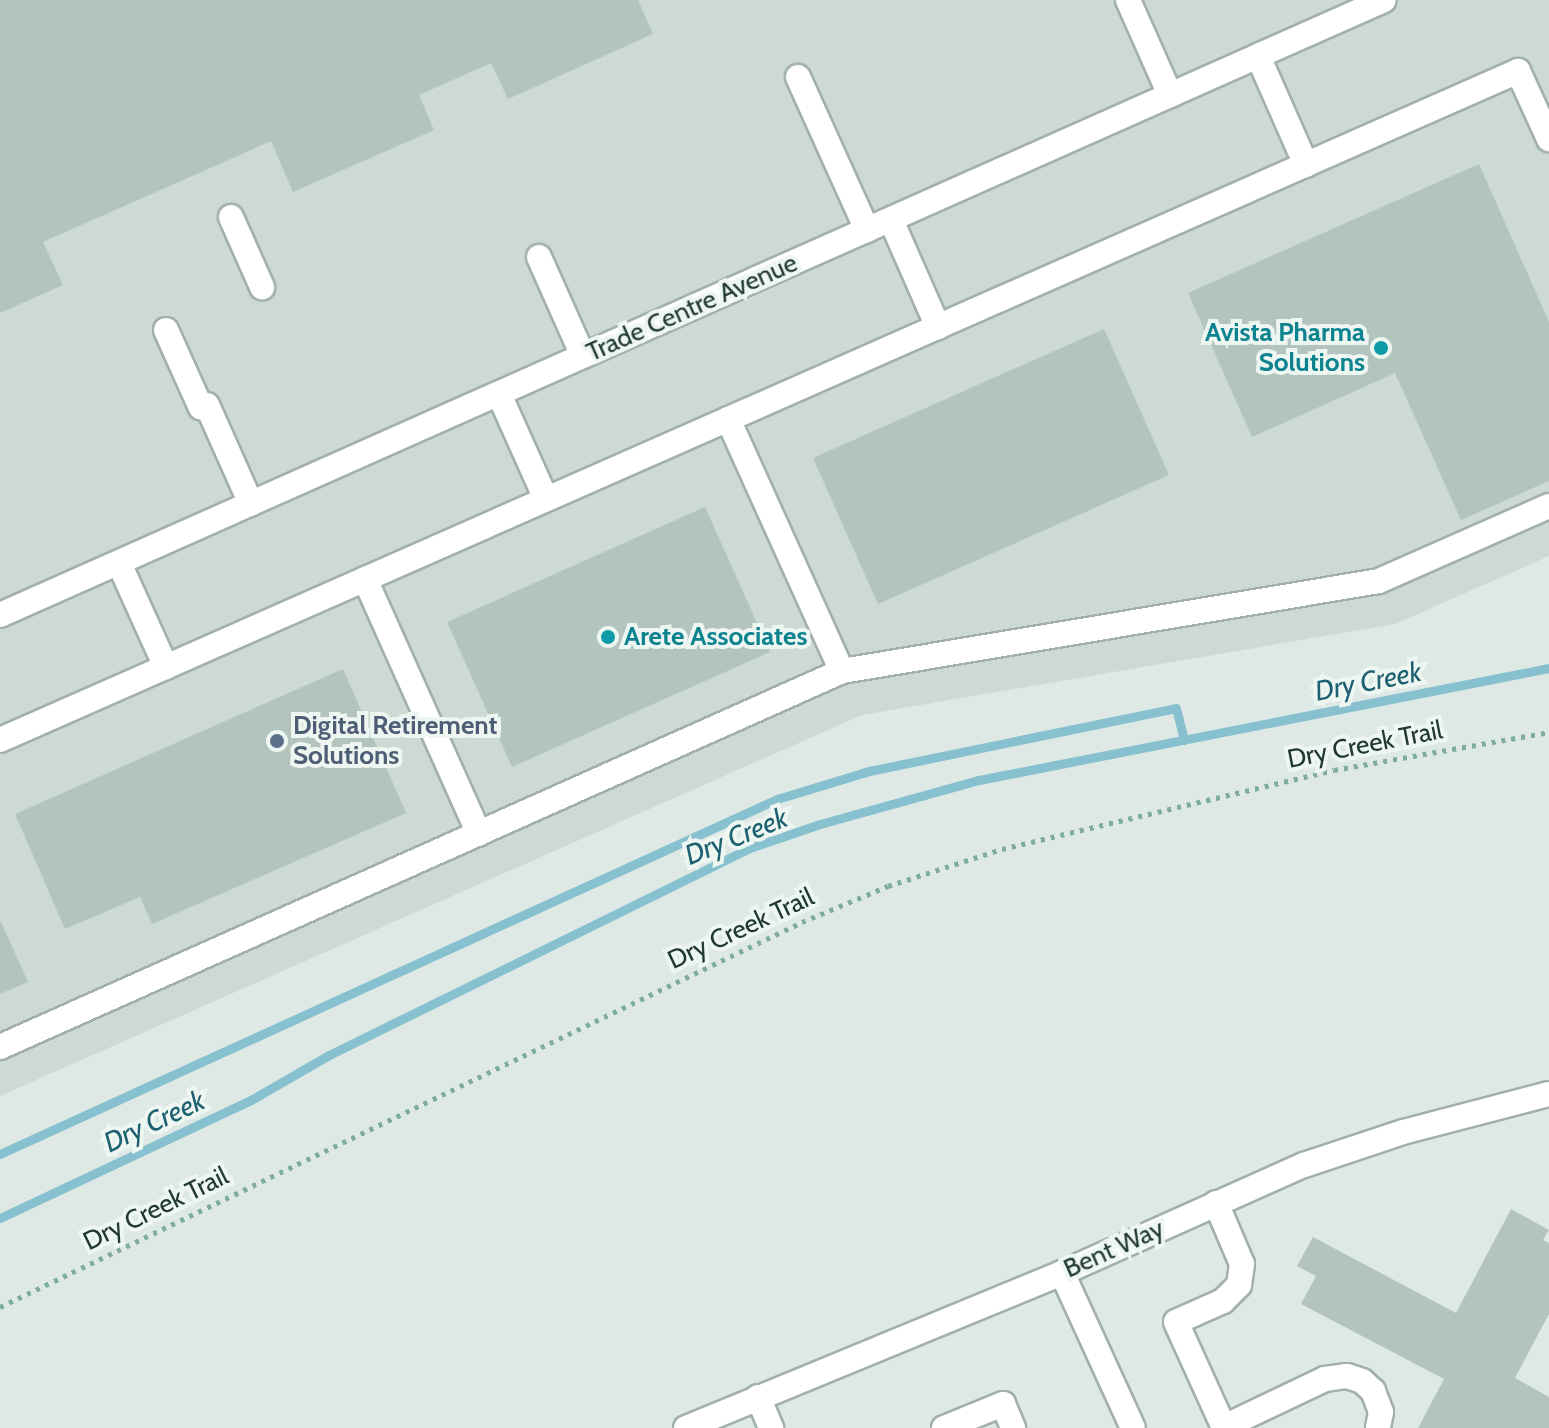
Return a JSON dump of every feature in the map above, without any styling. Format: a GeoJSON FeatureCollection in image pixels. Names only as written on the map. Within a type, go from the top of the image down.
{"type":"FeatureCollection","features":[{"type":"Feature","properties":{"kind":"street"},"geometry":{"type":"LineString","coordinates":[[1128,0],[1170,95]]}},
{"type":"Feature","properties":{"kind":"street","name":"Trade Centre Avenue"},"geometry":{"type":"LineString","coordinates":[[0,615],[1384,0]]}},
{"type":"Feature","properties":{"kind":"street"},"geometry":{"type":"LineString","coordinates":[[1258,56],[1306,165]]}},
{"type":"Feature","properties":{"kind":"street"},"geometry":{"type":"LineString","coordinates":[[0,740],[1518,71],[1549,139]]}},
{"type":"Feature","properties":{"kind":"street"},"geometry":{"type":"LineString","coordinates":[[798,77],[867,230]]}},
{"type":"Feature","properties":{"kind":"street"},"geometry":{"type":"LineString","coordinates":[[231,217],[262,287]]}},
{"type":"Feature","properties":{"kind":"street"},"geometry":{"type":"LineString","coordinates":[[891,220],[938,327]]}},
{"type":"Feature","properties":{"kind":"street"},"geometry":{"type":"LineString","coordinates":[[539,257],[583,356]]}},
{"type":"Feature","properties":{"kind":"street"},"geometry":{"type":"LineString","coordinates":[[166,330],[251,504]]}},
{"type":"Feature","properties":{"kind":"street"},"geometry":{"type":"LineString","coordinates":[[499,394],[546,499]]}},
{"type":"Feature","properties":{"kind":"street"},"geometry":{"type":"LineString","coordinates":[[728,419],[842,671]]}},
{"type":"Feature","properties":{"kind":"street"},"geometry":{"type":"LineString","coordinates":[[0,1047],[842,671],[1379,581],[1549,506]]}},
{"type":"Feature","properties":{"kind":"street"},"geometry":{"type":"LineString","coordinates":[[119,563],[166,667]]}},
{"type":"Feature","properties":{"kind":"street"},"geometry":{"type":"LineString","coordinates":[[365,579],[479,834]]}},
{"type":"Feature","properties":{"kind":"street","name":"Bent Way"},"geometry":{"type":"LineString","coordinates":[[686,1428],[1062,1273],[1216,1203],[1356,1147],[1466,1114],[1549,1094]]}},
{"type":"Feature","properties":{"kind":"street"},"geometry":{"type":"LineString","coordinates":[[1216,1203],[1242,1264],[1239,1285],[1223,1301],[1176,1322],[1224,1427],[1325,1379],[1347,1376],[1362,1381],[1373,1391],[1381,1412],[1378,1428]]}},
{"type":"Feature","properties":{"kind":"street"},"geometry":{"type":"LineString","coordinates":[[1062,1273],[1133,1428]]}},
{"type":"Feature","properties":{"kind":"street"},"geometry":{"type":"LineString","coordinates":[[758,1397],[771,1428]]}},
{"type":"Feature","properties":{"kind":"street"},"geometry":{"type":"LineString","coordinates":[[944,1428],[1003,1404],[1013,1428]]}},
{"type":"Feature","properties":{"kind":"path","name":"Dry Creek Trail"},"geometry":{"type":"LineString","coordinates":[[0,1307],[802,922],[888,886],[1002,849],[1334,770],[1549,732]]}},
{"type":"Feature","properties":{"kind":"shaded area"},"geometry":{"type":"Polygon","coordinates":[[[0,0],[1549,0],[1549,556],[1395,624],[862,715],[0,1096],[0,0]]]}},
{"type":"Feature","properties":{"kind":"building"},"geometry":{"type":"Polygon","coordinates":[[[0,0],[638,0],[653,34],[508,99],[491,63],[419,95],[434,130],[293,192],[271,141],[43,242],[63,285],[0,313],[0,0]]]}},
{"type":"Feature","properties":{"kind":"building","name":"Avista Pharma Solutions"},"geometry":{"type":"Polygon","coordinates":[[[1479,164],[1549,322],[1549,481],[1461,520],[1395,373],[1252,437],[1188,293],[1479,164]]]}},
{"type":"Feature","properties":{"kind":"building"},"geometry":{"type":"Polygon","coordinates":[[[1104,329],[1169,475],[878,604],[813,458],[1104,329]]]}},
{"type":"Feature","properties":{"kind":"building","name":"Arete Associates"},"geometry":{"type":"Polygon","coordinates":[[[705,507],[770,652],[512,767],[447,622],[705,507]]]}},
{"type":"Feature","properties":{"kind":"building","name":"Digital Retirement Solutions"},"geometry":{"type":"Polygon","coordinates":[[[343,669],[406,813],[152,924],[140,897],[65,929],[15,814],[343,669]]]}},
{"type":"Feature","properties":{"kind":"building"},"geometry":{"type":"Polygon","coordinates":[[[0,920],[28,982],[0,994],[0,920]]]}},
{"type":"Feature","properties":{"kind":"building"},"geometry":{"type":"Polygon","coordinates":[[[1511,1209],[1549,1230],[1543,1240],[1549,1243],[1549,1314],[1515,1378],[1549,1397],[1549,1428],[1418,1428],[1444,1379],[1301,1304],[1316,1276],[1297,1266],[1313,1237],[1456,1313],[1511,1209]]]}},
{"type":"Feature","properties":{"kind":"waterway","name":"Dry Creek"},"geometry":{"type":"LineString","coordinates":[[0,1218],[251,1100],[329,1055],[747,849],[820,824],[979,780],[1549,668]]}},
{"type":"Feature","properties":{"kind":"waterway"},"geometry":{"type":"LineString","coordinates":[[0,1154],[777,799],[869,771],[1176,708],[1184,740]]}},
{"type":"Feature","properties":{"kind":"place","name":"Avista Pharma Solutions"},"geometry":{"type":"Point","coordinates":[1381,348]}},
{"type":"Feature","properties":{"kind":"place","name":"Arete Associates"},"geometry":{"type":"Point","coordinates":[608,637]}},
{"type":"Feature","properties":{"kind":"place","name":"Digital Retirement Solutions"},"geometry":{"type":"Point","coordinates":[277,741]}}]}
